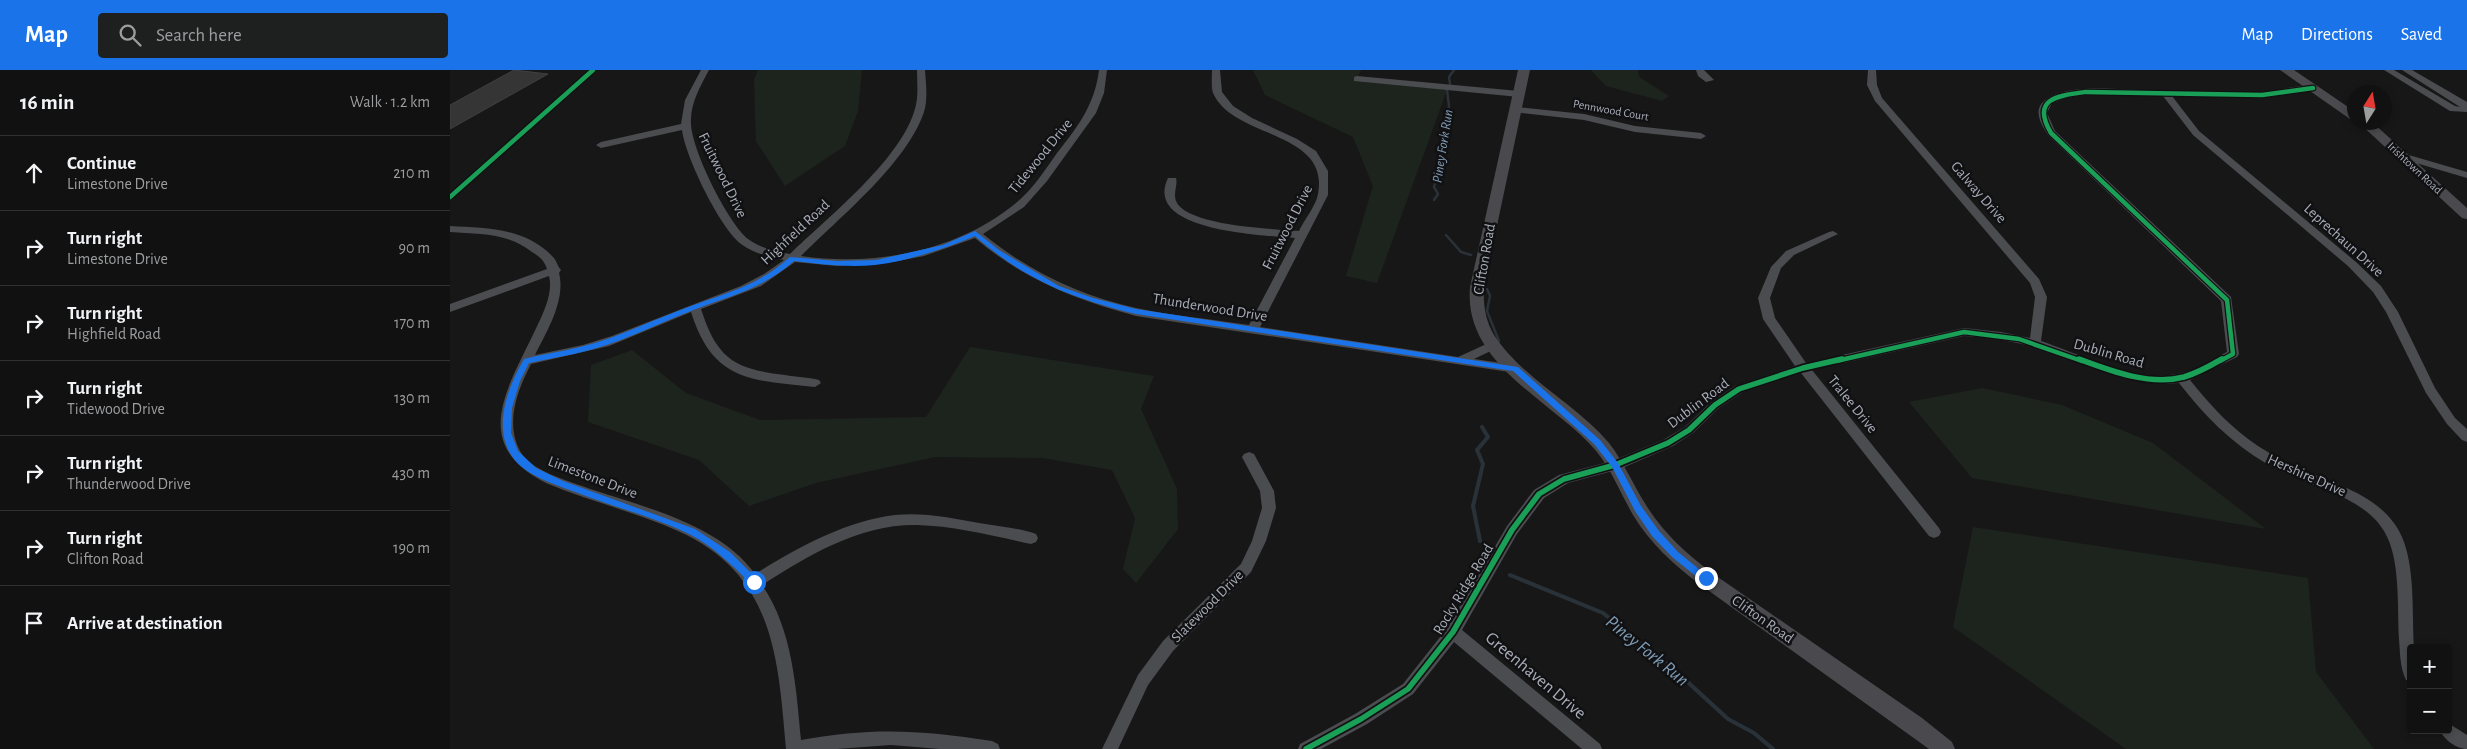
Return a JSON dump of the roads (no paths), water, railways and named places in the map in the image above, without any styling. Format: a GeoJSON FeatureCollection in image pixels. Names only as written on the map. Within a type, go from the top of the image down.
{"type":"FeatureCollection","features":[{"type":"Feature","properties":{"kind":"main road","name":"Clifton Road"},"geometry":{"type":"LineString","coordinates":[[1524,70],[1476,297],[1480,322],[1493,345],[1516,369],[1588,432],[1615,465],[1647,522],[1675,554],[1706,578],[1915,725],[1945,749]]}},
{"type":"Feature","properties":{"kind":"main road"},"geometry":{"type":"LineString","coordinates":[[2286,70],[2347,111]]}},
{"type":"Feature","properties":{"kind":"main road","name":"Irishtown Road"},"geometry":{"type":"LineString","coordinates":[[2373,130],[2467,215]]}},
{"type":"Feature","properties":{"kind":"street","name":"Fruitwood Drive"},"geometry":{"type":"LineString","coordinates":[[705,70],[689,100],[684,126],[689,147],[732,230],[745,242],[762,250],[792,259]]}},
{"type":"Feature","properties":{"kind":"street","name":"Highfield Road"},"geometry":{"type":"LineString","coordinates":[[526,361],[581,350],[615,339],[694,307],[745,290],[773,275],[792,259],[898,150],[919,112],[922,96],[921,70]]}},
{"type":"Feature","properties":{"kind":"street","name":"Tidewood Drive"},"geometry":{"type":"LineString","coordinates":[[792,259],[837,263],[876,262],[945,246],[975,233],[1020,205],[1077,135],[1094,110],[1099,97],[1103,70]]}},
{"type":"Feature","properties":{"kind":"street","name":"Fruitwood Drive"},"geometry":{"type":"LineString","coordinates":[[1216,70],[1215,76],[1220,96],[1240,116],[1294,142],[1319,159],[1326,183],[1323,194],[1252,330]]}},
{"type":"Feature","properties":{"kind":"street"},"geometry":{"type":"LineString","coordinates":[[1700,70],[1701,74],[1709,80]]}},
{"type":"Feature","properties":{"kind":"street","name":"Galway Drive"},"geometry":{"type":"LineString","coordinates":[[1872,70],[1872,85],[1878,99],[2035,282],[2041,298],[2036,343]]}},
{"type":"Feature","properties":{"kind":"street"},"geometry":{"type":"LineString","coordinates":[[2388,70],[2453,109],[2465,110],[2465,105],[2406,70]]}},
{"type":"Feature","properties":{"kind":"street","name":"Pennwood Court"},"geometry":{"type":"LineString","coordinates":[[1357,80],[1517,102],[1635,129],[1701,136]]}},
{"type":"Feature","properties":{"kind":"street","name":"Dublin Road"},"geometry":{"type":"LineString","coordinates":[[1615,465],[1668,443],[1689,430],[1715,405],[1739,389],[1803,368],[1964,332],[1991,333],[2036,343],[2122,373],[2157,379],[2182,378],[2233,354],[2227,300],[2051,133],[2044,123],[2041,113],[2044,105],[2052,98],[2085,92],[2262,95],[2312,88]]}},
{"type":"Feature","properties":{"kind":"street","name":"Leprechaun Drive"},"geometry":{"type":"LineString","coordinates":[[2166,94],[2196,133],[2352,264],[2377,289],[2392,312],[2430,390],[2451,421],[2467,437]]}},
{"type":"Feature","properties":{"kind":"street"},"geometry":{"type":"LineString","coordinates":[[601,145],[684,126]]}},
{"type":"Feature","properties":{"kind":"street"},"geometry":{"type":"LineString","coordinates":[[2402,156],[2467,175]]}},
{"type":"Feature","properties":{"kind":"street"},"geometry":{"type":"LineString","coordinates":[[1172,180],[1172,203],[1178,210],[1190,218],[1206,223],[1301,235]]}},
{"type":"Feature","properties":{"kind":"street"},"geometry":{"type":"LineString","coordinates":[[450,229],[494,232],[525,240],[544,252],[555,270],[450,308]]}},
{"type":"Feature","properties":{"kind":"street","name":"Thunderwood Drive"},"geometry":{"type":"LineString","coordinates":[[975,233],[997,252],[1056,287],[1091,300],[1136,312],[1516,369]]}},
{"type":"Feature","properties":{"kind":"street","name":"Tralee Drive"},"geometry":{"type":"LineString","coordinates":[[1834,234],[1790,252],[1776,267],[1764,298],[1769,319],[1803,368],[1934,532]]}},
{"type":"Feature","properties":{"kind":"street","name":"Limestone Drive"},"geometry":{"type":"LineString","coordinates":[[555,270],[554,302],[516,381],[508,408],[506,433],[515,453],[533,471],[560,483],[692,532],[727,554],[754,582],[776,626],[787,668],[795,749]]}},
{"type":"Feature","properties":{"kind":"street"},"geometry":{"type":"LineString","coordinates":[[694,307],[700,331],[712,351],[728,366],[752,376],[815,384]]}},
{"type":"Feature","properties":{"kind":"street"},"geometry":{"type":"LineString","coordinates":[[1459,361],[1493,345]]}},
{"type":"Feature","properties":{"kind":"street","name":"Hershire Drive"},"geometry":{"type":"LineString","coordinates":[[2182,378],[2209,411],[2233,435],[2286,468],[2351,494],[2378,514],[2393,531],[2401,550],[2407,648]]}},
{"type":"Feature","properties":{"kind":"street","name":"Slatewood Drive"},"geometry":{"type":"LineString","coordinates":[[1110,749],[1143,680],[1168,646],[1246,568],[1259,541],[1269,508],[1267,491],[1249,458]]}},
{"type":"Feature","properties":{"kind":"street","name":"Rocky Ridge Road"},"geometry":{"type":"LineString","coordinates":[[1306,749],[1361,719],[1408,689],[1453,632],[1512,530],[1539,494],[1564,479],[1615,465]]}},
{"type":"Feature","properties":{"kind":"street"},"geometry":{"type":"LineString","coordinates":[[754,582],[810,549],[834,538],[872,526],[916,520],[1031,538]]}},
{"type":"Feature","properties":{"kind":"street","name":"Greenhaven Drive"},"geometry":{"type":"LineString","coordinates":[[1453,632],[1594,749]]}},
{"type":"Feature","properties":{"kind":"street"},"geometry":{"type":"LineString","coordinates":[[2452,733],[2467,745]]}},
{"type":"Feature","properties":{"kind":"street"},"geometry":{"type":"LineString","coordinates":[[795,749],[838,741],[877,738],[992,749]]}},
{"type":"Feature","properties":{"kind":"waterway","name":"Piney Fork Run"},"geometry":{"type":"LineString","coordinates":[[1450,84],[1449,77],[1454,70]]}},
{"type":"Feature","properties":{"kind":"waterway","name":"Piney Fork Run"},"geometry":{"type":"LineString","coordinates":[[1434,200],[1438,194],[1434,187],[1442,157],[1440,148],[1449,106],[1447,90]]}},
{"type":"Feature","properties":{"kind":"waterway","name":"Piney Fork Run"},"geometry":{"type":"LineString","coordinates":[[1446,235],[1461,252],[1471,255]]}},
{"type":"Feature","properties":{"kind":"waterway","name":"Piney Fork Run"},"geometry":{"type":"LineString","coordinates":[[1487,289],[1490,296],[1487,311],[1499,341]]}},
{"type":"Feature","properties":{"kind":"waterway","name":"Piney Fork Run"},"geometry":{"type":"LineString","coordinates":[[1480,541],[1473,506],[1483,464],[1477,450],[1488,437],[1482,427]]}},
{"type":"Feature","properties":{"kind":"waterway","name":"Piney Fork Run"},"geometry":{"type":"LineString","coordinates":[[1510,575],[1603,613],[1680,675],[1728,719],[1754,733],[1773,749]]}}]}
